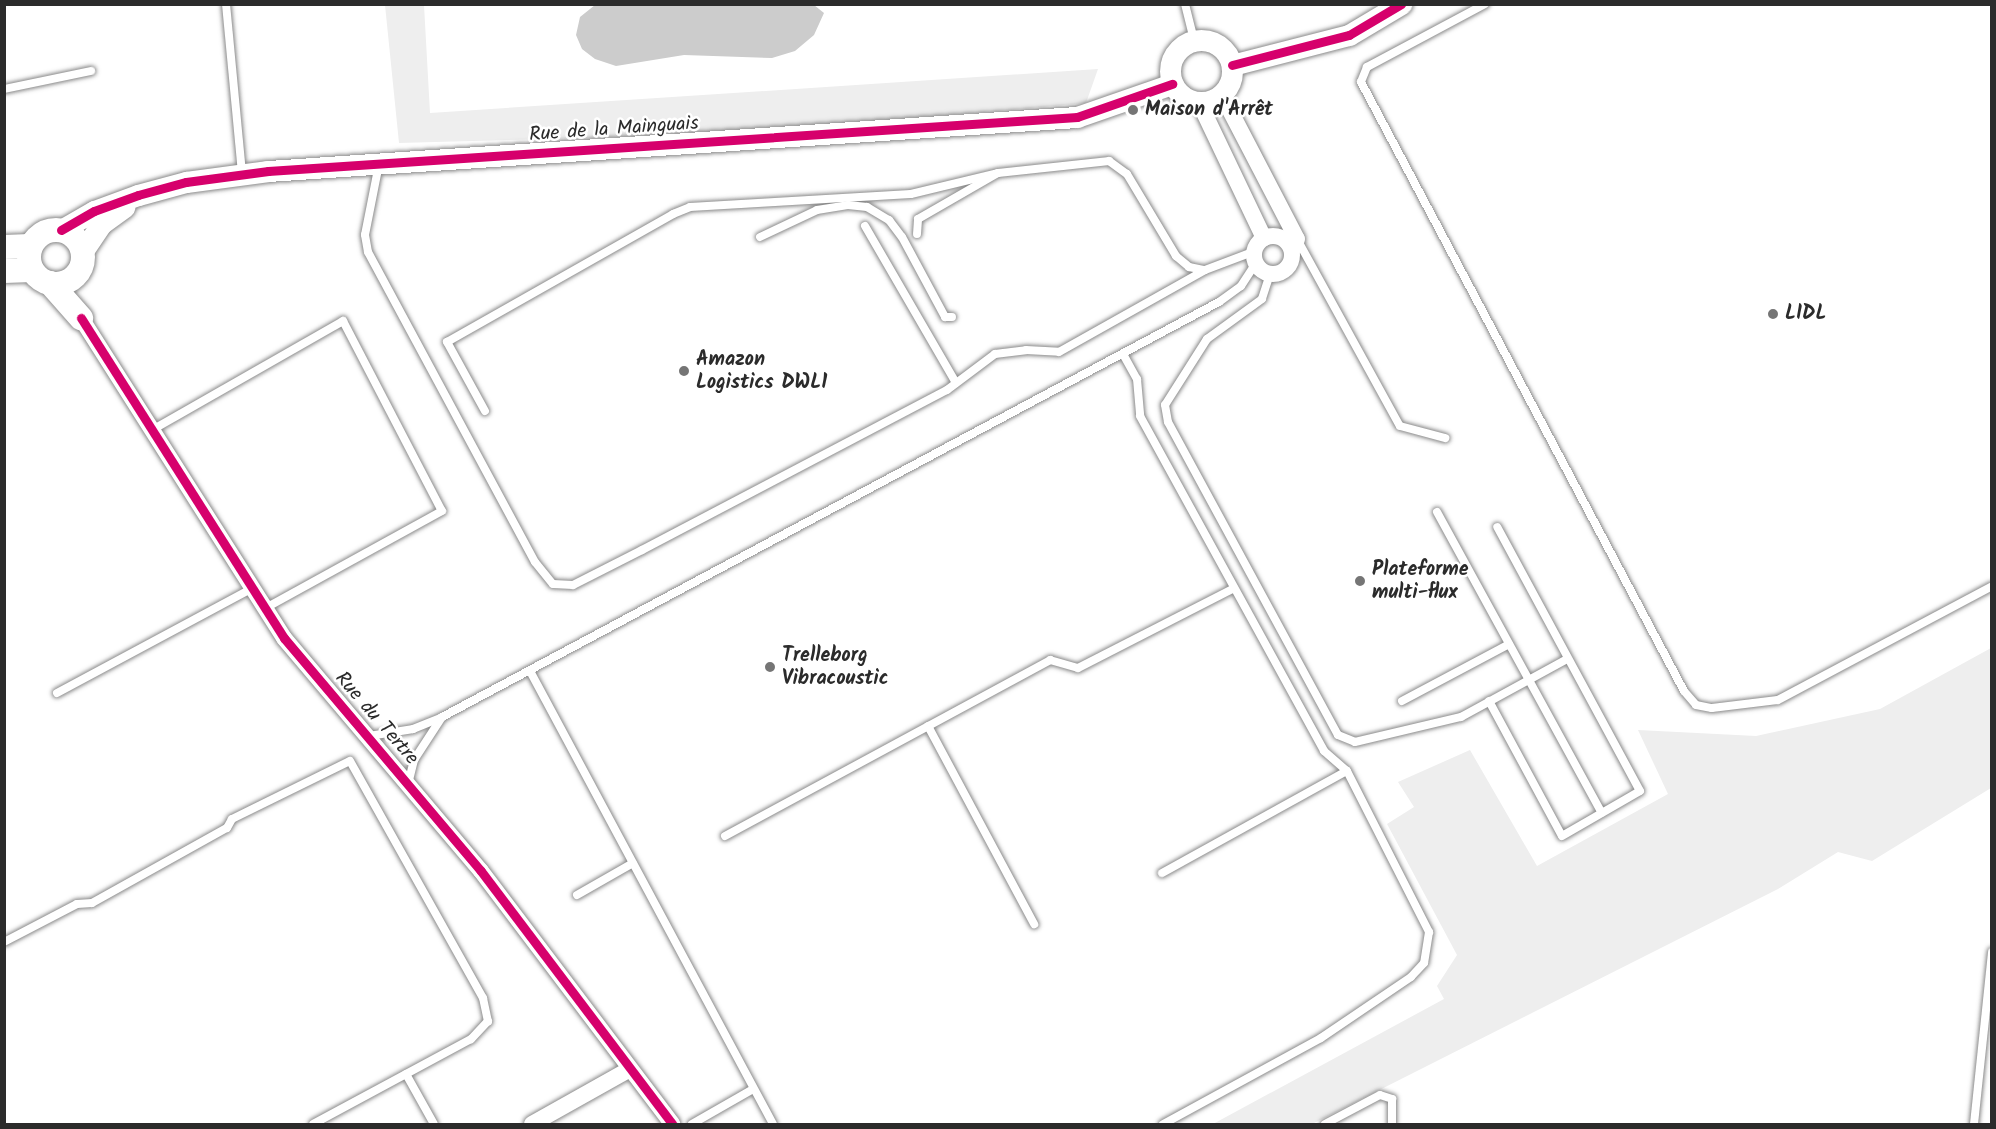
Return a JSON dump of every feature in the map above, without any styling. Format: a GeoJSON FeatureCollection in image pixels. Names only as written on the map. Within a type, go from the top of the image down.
{"type":"FeatureCollection","features":[{"type":"Feature","properties":{"kind":"main road"},"geometry":{"type":"LineString","coordinates":[[4,247],[30,246],[43,232],[61,230],[76,237],[81,262],[81,318]]}},
{"type":"Feature","properties":{"kind":"main road"},"geometry":{"type":"LineString","coordinates":[[30,246],[41,277],[81,318]]}},
{"type":"Feature","properties":{"kind":"main road"},"geometry":{"type":"LineString","coordinates":[[4,271],[66,282],[81,262]]}},
{"type":"Feature","properties":{"kind":"street"},"geometry":{"type":"LineString","coordinates":[[1232,65],[1349,35],[1401,4]]}},
{"type":"Feature","properties":{"kind":"street"},"geometry":{"type":"LineString","coordinates":[[1194,40],[1214,42],[1229,55],[1232,65],[1232,76],[1222,95],[1199,102],[1185,98],[1172,84],[1173,57],[1194,40]]}},
{"type":"Feature","properties":{"kind":"street","name":"Rue de la Mainguais"},"geometry":{"type":"LineString","coordinates":[[61,230],[94,211],[138,195],[186,182],[242,174],[1077,117],[1172,84]]}},
{"type":"Feature","properties":{"kind":"street"},"geometry":{"type":"LineString","coordinates":[[1199,102],[1258,251],[1270,274],[1287,268],[1294,245],[1222,95]]}},
{"type":"Feature","properties":{"kind":"street","name":"Rue de la Mainguais"},"geometry":{"type":"LineString","coordinates":[[81,262],[101,224],[138,195]]}},
{"type":"Feature","properties":{"kind":"street"},"geometry":{"type":"LineString","coordinates":[[1258,251],[1279,237],[1294,245]]}},
{"type":"Feature","properties":{"kind":"street","name":"Rue du Tertre"},"geometry":{"type":"LineString","coordinates":[[81,318],[263,609],[366,736],[481,871],[672,1125]]}},
{"type":"Feature","properties":{"kind":"street"},"geometry":{"type":"LineString","coordinates":[[532,1125],[630,1069]]}},
{"type":"Feature","properties":{"kind":"lane"},"geometry":{"type":"LineString","coordinates":[[226,4],[242,174]]}},
{"type":"Feature","properties":{"kind":"lane"},"geometry":{"type":"LineString","coordinates":[[1185,4],[1194,40]]}},
{"type":"Feature","properties":{"kind":"lane"},"geometry":{"type":"LineString","coordinates":[[1485,4],[1367,67],[1361,82],[1684,691],[1696,705],[1712,708],[1778,700],[1992,586]]}},
{"type":"Feature","properties":{"kind":"lane"},"geometry":{"type":"LineString","coordinates":[[4,89],[91,71]]}},
{"type":"Feature","properties":{"kind":"lane"},"geometry":{"type":"LineString","coordinates":[[486,411],[447,342],[690,207],[911,194],[998,173],[1109,161],[1127,174],[1176,256],[1189,267],[1205,270]]}},
{"type":"Feature","properties":{"kind":"lane"},"geometry":{"type":"LineString","coordinates":[[379,163],[365,235],[368,252],[535,562],[553,584],[573,585],[956,383],[995,354],[1026,350],[1059,352],[1205,270],[1258,251]]}},
{"type":"Feature","properties":{"kind":"lane"},"geometry":{"type":"LineString","coordinates":[[917,234],[918,219],[998,173]]}},
{"type":"Feature","properties":{"kind":"lane"},"geometry":{"type":"LineString","coordinates":[[760,237],[817,210],[848,205],[867,207],[889,220],[902,237],[945,317],[952,317]]}},
{"type":"Feature","properties":{"kind":"lane"},"geometry":{"type":"LineString","coordinates":[[865,226],[956,383]]}},
{"type":"Feature","properties":{"kind":"lane"},"geometry":{"type":"LineString","coordinates":[[1294,245],[1400,426],[1445,438]]}},
{"type":"Feature","properties":{"kind":"lane"},"geometry":{"type":"LineString","coordinates":[[366,736],[413,729],[442,717],[1124,354],[1231,294],[1258,251]]}},
{"type":"Feature","properties":{"kind":"lane"},"geometry":{"type":"LineString","coordinates":[[1270,274],[1262,299],[1207,339],[1166,405],[1168,422],[1338,735],[1355,742],[1461,717],[1567,659]]}},
{"type":"Feature","properties":{"kind":"lane"},"geometry":{"type":"LineString","coordinates":[[152,430],[343,321],[442,511],[263,609]]}},
{"type":"Feature","properties":{"kind":"lane"},"geometry":{"type":"LineString","coordinates":[[1124,354],[1137,379],[1140,416],[1324,751],[1347,771],[1424,914],[1430,947],[1424,963],[1411,977],[1321,1038],[1162,1125]]}},
{"type":"Feature","properties":{"kind":"lane"},"geometry":{"type":"LineString","coordinates":[[1437,512],[1602,813]]}},
{"type":"Feature","properties":{"kind":"lane"},"geometry":{"type":"LineString","coordinates":[[1489,702],[1562,836],[1640,791],[1497,527]]}},
{"type":"Feature","properties":{"kind":"lane"},"geometry":{"type":"LineString","coordinates":[[725,836],[1050,660],[1078,668],[1233,588]]}},
{"type":"Feature","properties":{"kind":"lane"},"geometry":{"type":"LineString","coordinates":[[57,693],[250,589]]}},
{"type":"Feature","properties":{"kind":"lane"},"geometry":{"type":"LineString","coordinates":[[1402,701],[1509,644]]}},
{"type":"Feature","properties":{"kind":"lane"},"geometry":{"type":"LineString","coordinates":[[530,671],[773,1125]]}},
{"type":"Feature","properties":{"kind":"lane"},"geometry":{"type":"LineString","coordinates":[[408,784],[414,760],[442,717]]}},
{"type":"Feature","properties":{"kind":"lane"},"geometry":{"type":"LineString","coordinates":[[928,726],[1034,924]]}},
{"type":"Feature","properties":{"kind":"lane"},"geometry":{"type":"LineString","coordinates":[[4,942],[77,904],[92,903],[227,828],[232,819],[350,761],[488,1011],[488,1021],[471,1039],[313,1125]]}},
{"type":"Feature","properties":{"kind":"lane"},"geometry":{"type":"LineString","coordinates":[[1162,873],[1347,771]]}},
{"type":"Feature","properties":{"kind":"lane"},"geometry":{"type":"LineString","coordinates":[[577,895],[633,863]]}},
{"type":"Feature","properties":{"kind":"lane"},"geometry":{"type":"LineString","coordinates":[[1974,1125],[1992,952]]}},
{"type":"Feature","properties":{"kind":"lane"},"geometry":{"type":"LineString","coordinates":[[406,1074],[434,1125]]}},
{"type":"Feature","properties":{"kind":"lane"},"geometry":{"type":"LineString","coordinates":[[692,1125],[753,1089]]}},
{"type":"Feature","properties":{"kind":"lane"},"geometry":{"type":"LineString","coordinates":[[1325,1125],[1380,1095],[1392,1099],[1392,1125]]}},
{"type":"Feature","properties":{"kind":"shaded area"},"geometry":{"type":"Polygon","coordinates":[[[385,5],[424,5],[430,113],[1098,69],[1086,103],[736,134],[399,143],[385,5]]]}},
{"type":"Feature","properties":{"kind":"shaded area"},"geometry":{"type":"Polygon","coordinates":[[[595,5],[814,5],[824,13],[814,35],[795,51],[772,58],[684,55],[616,66],[595,59],[582,49],[576,35],[580,17],[595,5]]]}},
{"type":"Feature","properties":{"kind":"shaded area"},"geometry":{"type":"Polygon","coordinates":[[[1991,648],[1991,788],[1872,861],[1838,852],[1778,889],[1312,1124],[1213,1124],[1444,999],[1437,986],[1457,955],[1387,824],[1414,807],[1398,782],[1470,750],[1537,866],[1668,794],[1638,730],[1756,736],[1880,709],[1991,648]]]}},
{"type":"Feature","properties":{"kind":"cycle path"},"geometry":{"type":"LineString","coordinates":[[1232,65],[1349,35],[1401,4]]}},
{"type":"Feature","properties":{"kind":"cycle path"},"geometry":{"type":"LineString","coordinates":[[61,230],[94,211],[138,195],[186,182],[268,171],[1077,117],[1172,84]]}},
{"type":"Feature","properties":{"kind":"cycle path"},"geometry":{"type":"LineString","coordinates":[[81,318],[284,638],[481,871],[672,1124]]}},
{"type":"Feature","properties":{"kind":"place","name":"Maison d'Arrêt"},"geometry":{"type":"Point","coordinates":[1133,110]}},
{"type":"Feature","properties":{"kind":"place","name":"LIDL"},"geometry":{"type":"Point","coordinates":[1773,314]}},
{"type":"Feature","properties":{"kind":"place","name":"Amazon Logistics DWL1"},"geometry":{"type":"Point","coordinates":[684,371]}},
{"type":"Feature","properties":{"kind":"place","name":"Plateforme multi-flux"},"geometry":{"type":"Point","coordinates":[1360,581]}},
{"type":"Feature","properties":{"kind":"place","name":"Trelleborg Vibracoustic"},"geometry":{"type":"Point","coordinates":[770,667]}}]}
